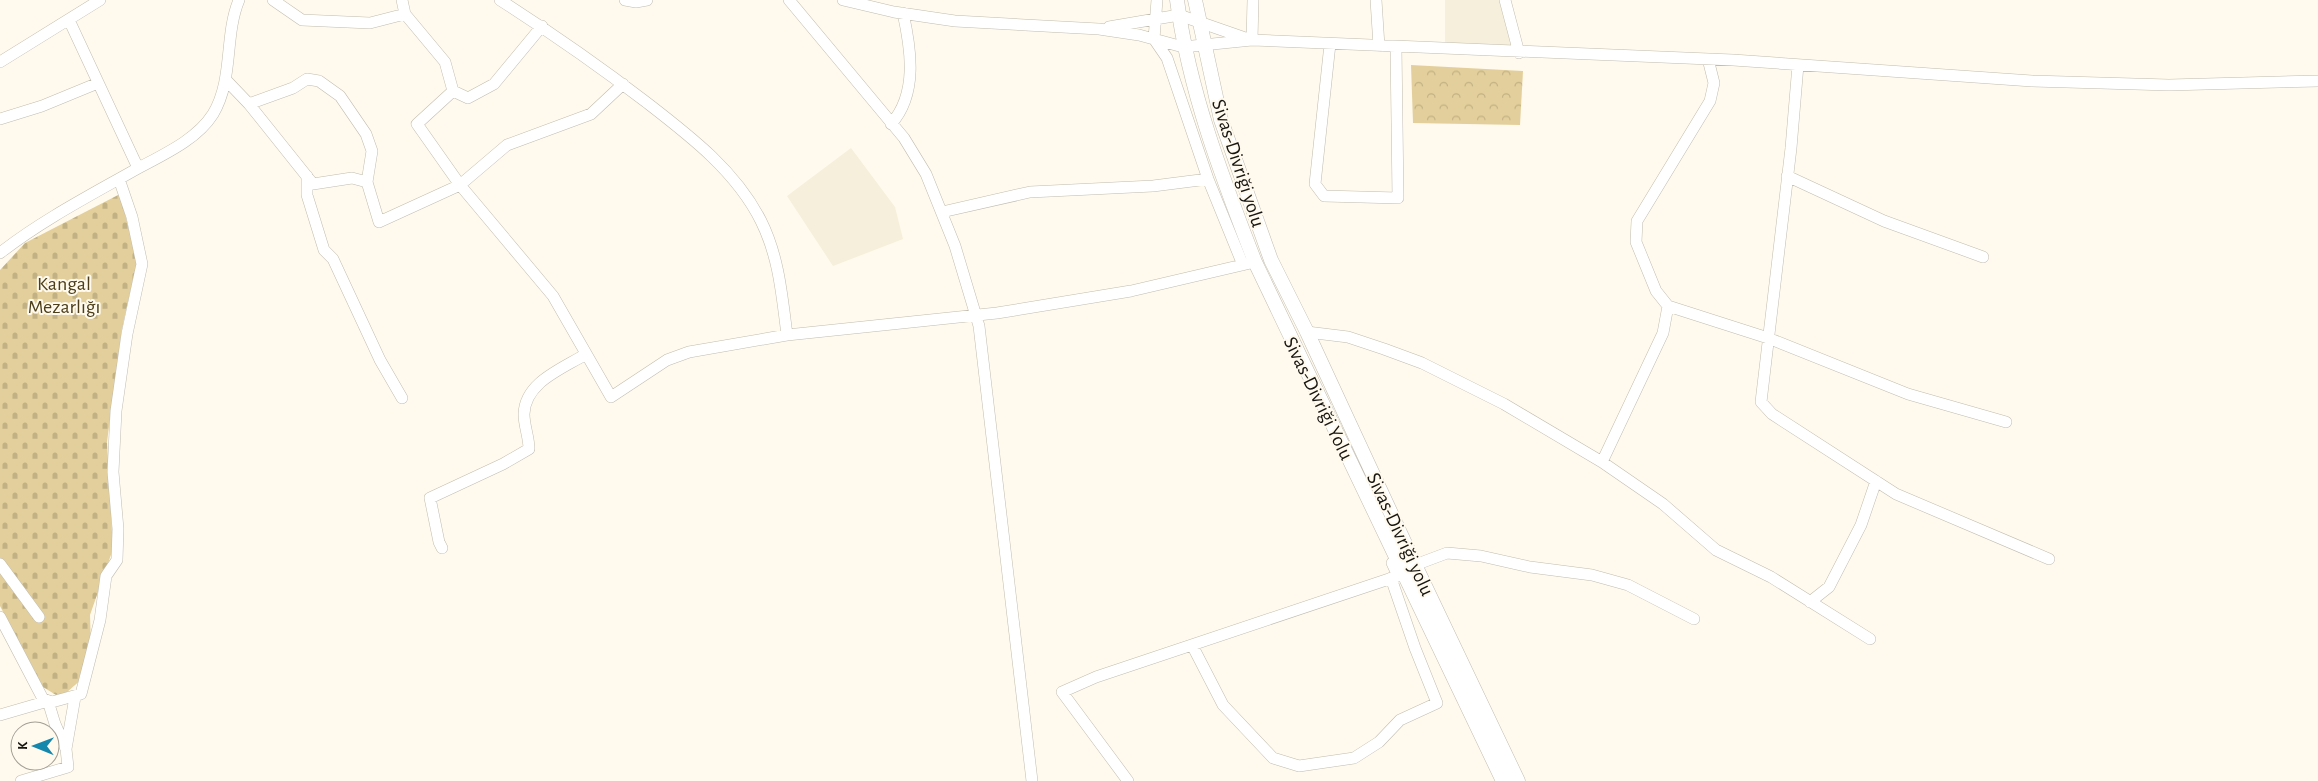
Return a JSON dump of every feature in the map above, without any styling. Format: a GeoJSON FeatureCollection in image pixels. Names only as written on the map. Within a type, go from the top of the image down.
{"type":"FeatureCollection","features":[{"type":"Feature","properties":{"kind":"main road","name":"Sivas-Divriği Yolu"},"geometry":{"type":"LineString","coordinates":[[1177,0],[1183,47],[1249,264],[1502,781]]}},
{"type":"Feature","properties":{"kind":"main road","name":"Sivas-Divriği yolu"},"geometry":{"type":"LineString","coordinates":[[1195,0],[1221,120],[1271,260],[1307,332],[1414,565],[1518,781]]}},
{"type":"Feature","properties":{"kind":"street"},"geometry":{"type":"LineString","coordinates":[[0,62],[100,0]]}},
{"type":"Feature","properties":{"kind":"street"},"geometry":{"type":"LineString","coordinates":[[0,253],[28,231],[188,140],[212,115],[226,80],[234,11],[239,0]]}},
{"type":"Feature","properties":{"kind":"street"},"geometry":{"type":"LineString","coordinates":[[273,0],[302,20],[370,23],[405,14]]}},
{"type":"Feature","properties":{"kind":"street"},"geometry":{"type":"LineString","coordinates":[[402,0],[405,14],[445,62],[453,91],[468,98],[494,84],[542,26]]}},
{"type":"Feature","properties":{"kind":"street"},"geometry":{"type":"LineString","coordinates":[[500,0],[542,26],[623,84],[696,141],[735,181],[761,221],[779,269],[786,335]]}},
{"type":"Feature","properties":{"kind":"street"},"geometry":{"type":"LineString","coordinates":[[625,0],[636,2],[647,0]]}},
{"type":"Feature","properties":{"kind":"street"},"geometry":{"type":"LineString","coordinates":[[781,0],[791,3],[904,138],[926,174],[956,246],[979,326],[1032,781]]}},
{"type":"Feature","properties":{"kind":"street"},"geometry":{"type":"LineString","coordinates":[[843,0],[883,4],[903,13],[955,21],[1098,29],[1154,39],[1183,47],[1252,40],[1708,59],[2032,81],[2169,85],[2318,81]]}},
{"type":"Feature","properties":{"kind":"street"},"geometry":{"type":"LineString","coordinates":[[1128,781],[1062,692],[1096,677],[1398,576],[1208,179],[1167,58],[1154,39],[1157,0]]}},
{"type":"Feature","properties":{"kind":"street"},"geometry":{"type":"LineString","coordinates":[[1252,40],[1253,0]]}},
{"type":"Feature","properties":{"kind":"street"},"geometry":{"type":"LineString","coordinates":[[1376,0],[1378,46]]}},
{"type":"Feature","properties":{"kind":"street"},"geometry":{"type":"LineString","coordinates":[[1505,0],[1519,52]]}},
{"type":"Feature","properties":{"kind":"street"},"geometry":{"type":"LineString","coordinates":[[891,124],[901,113],[910,83],[909,39],[903,13]]}},
{"type":"Feature","properties":{"kind":"street"},"geometry":{"type":"LineString","coordinates":[[1098,29],[1179,15],[1252,40]]}},
{"type":"Feature","properties":{"kind":"street"},"geometry":{"type":"LineString","coordinates":[[68,20],[138,168]]}},
{"type":"Feature","properties":{"kind":"street"},"geometry":{"type":"LineString","coordinates":[[1330,44],[1315,184],[1324,196],[1398,198],[1396,47]]}},
{"type":"Feature","properties":{"kind":"street"},"geometry":{"type":"LineString","coordinates":[[1708,59],[1714,83],[1710,101],[1637,221],[1636,242],[1656,291],[1668,306],[1768,338],[1908,394],[2006,422]]}},
{"type":"Feature","properties":{"kind":"street"},"geometry":{"type":"LineString","coordinates":[[1798,65],[1761,402],[1772,414],[1896,494],[2049,559]]}},
{"type":"Feature","properties":{"kind":"street"},"geometry":{"type":"LineString","coordinates":[[249,104],[293,88],[307,79],[319,81],[340,96],[366,134],[372,151],[367,182],[379,222],[460,185],[507,145],[591,114],[623,84]]}},
{"type":"Feature","properties":{"kind":"street"},"geometry":{"type":"LineString","coordinates":[[226,80],[249,104],[313,184],[352,178],[367,182]]}},
{"type":"Feature","properties":{"kind":"street"},"geometry":{"type":"LineString","coordinates":[[0,119],[42,106],[98,83]]}},
{"type":"Feature","properties":{"kind":"street"},"geometry":{"type":"LineString","coordinates":[[453,91],[417,124],[460,185],[553,296],[611,398],[667,360],[689,352],[786,335],[975,314],[997,314],[1130,291],[1249,264]]}},
{"type":"Feature","properties":{"kind":"street"},"geometry":{"type":"LineString","coordinates":[[306,176],[307,194],[324,250],[333,258],[380,360],[402,398]]}},
{"type":"Feature","properties":{"kind":"street"},"geometry":{"type":"LineString","coordinates":[[1787,176],[1884,221],[1983,257]]}},
{"type":"Feature","properties":{"kind":"street"},"geometry":{"type":"LineString","coordinates":[[0,617],[43,699],[52,702],[81,694],[100,620],[106,576],[118,560],[118,529],[113,472],[116,411],[127,334],[142,264],[132,218],[119,179]]}},
{"type":"Feature","properties":{"kind":"street"},"geometry":{"type":"LineString","coordinates":[[942,212],[1030,192],[1153,186],[1208,179]]}},
{"type":"Feature","properties":{"kind":"street"},"geometry":{"type":"LineString","coordinates":[[1602,462],[1663,333],[1668,306]]}},
{"type":"Feature","properties":{"kind":"street"},"geometry":{"type":"LineString","coordinates":[[1307,332],[1348,336],[1422,363],[1504,404],[1602,462],[1663,504],[1716,550],[1771,577],[1870,639]]}},
{"type":"Feature","properties":{"kind":"street"},"geometry":{"type":"LineString","coordinates":[[442,548],[438,542],[430,498],[503,464],[529,449],[529,437],[524,416],[526,402],[536,385],[586,354]]}},
{"type":"Feature","properties":{"kind":"street"},"geometry":{"type":"LineString","coordinates":[[1810,602],[1830,587],[1861,525],[1876,481]]}},
{"type":"Feature","properties":{"kind":"street"},"geometry":{"type":"LineString","coordinates":[[1414,565],[1448,553],[1481,556],[1530,567],[1592,575],[1628,585],[1694,619]]}},
{"type":"Feature","properties":{"kind":"street"},"geometry":{"type":"LineString","coordinates":[[0,564],[39,617]]}},
{"type":"Feature","properties":{"kind":"street"},"geometry":{"type":"LineString","coordinates":[[1192,645],[1223,705],[1273,758],[1299,766],[1354,758],[1379,742],[1400,720],[1438,703],[1415,648],[1391,578]]}},
{"type":"Feature","properties":{"kind":"street"},"geometry":{"type":"LineString","coordinates":[[21,781],[68,766],[66,749],[75,697]]}},
{"type":"Feature","properties":{"kind":"street"},"geometry":{"type":"LineString","coordinates":[[0,716],[48,700]]}},
{"type":"Feature","properties":{"kind":"street"},"geometry":{"type":"LineString","coordinates":[[48,700],[55,724],[66,749]]}},
{"type":"Feature","properties":{"kind":"shaded area"},"geometry":{"type":"Polygon","coordinates":[[[1445,0],[1502,0],[1514,46],[1445,45],[1445,0]]]}},
{"type":"Feature","properties":{"kind":"shaded area"},"geometry":{"type":"Polygon","coordinates":[[[851,148],[895,207],[903,239],[833,266],[787,196],[851,148]]]}},
{"type":"Feature","properties":{"kind":"green space"},"geometry":{"type":"Polygon","coordinates":[[[1411,65],[1523,71],[1520,125],[1413,123],[1411,65]]]}},
{"type":"Feature","properties":{"kind":"green space","name":"Kangal Mezarlığı"},"geometry":{"type":"Polygon","coordinates":[[[120,194],[137,262],[122,328],[107,442],[113,549],[90,615],[91,646],[83,678],[66,693],[56,695],[43,687],[0,606],[0,270],[25,243],[120,194]]]}}]}
